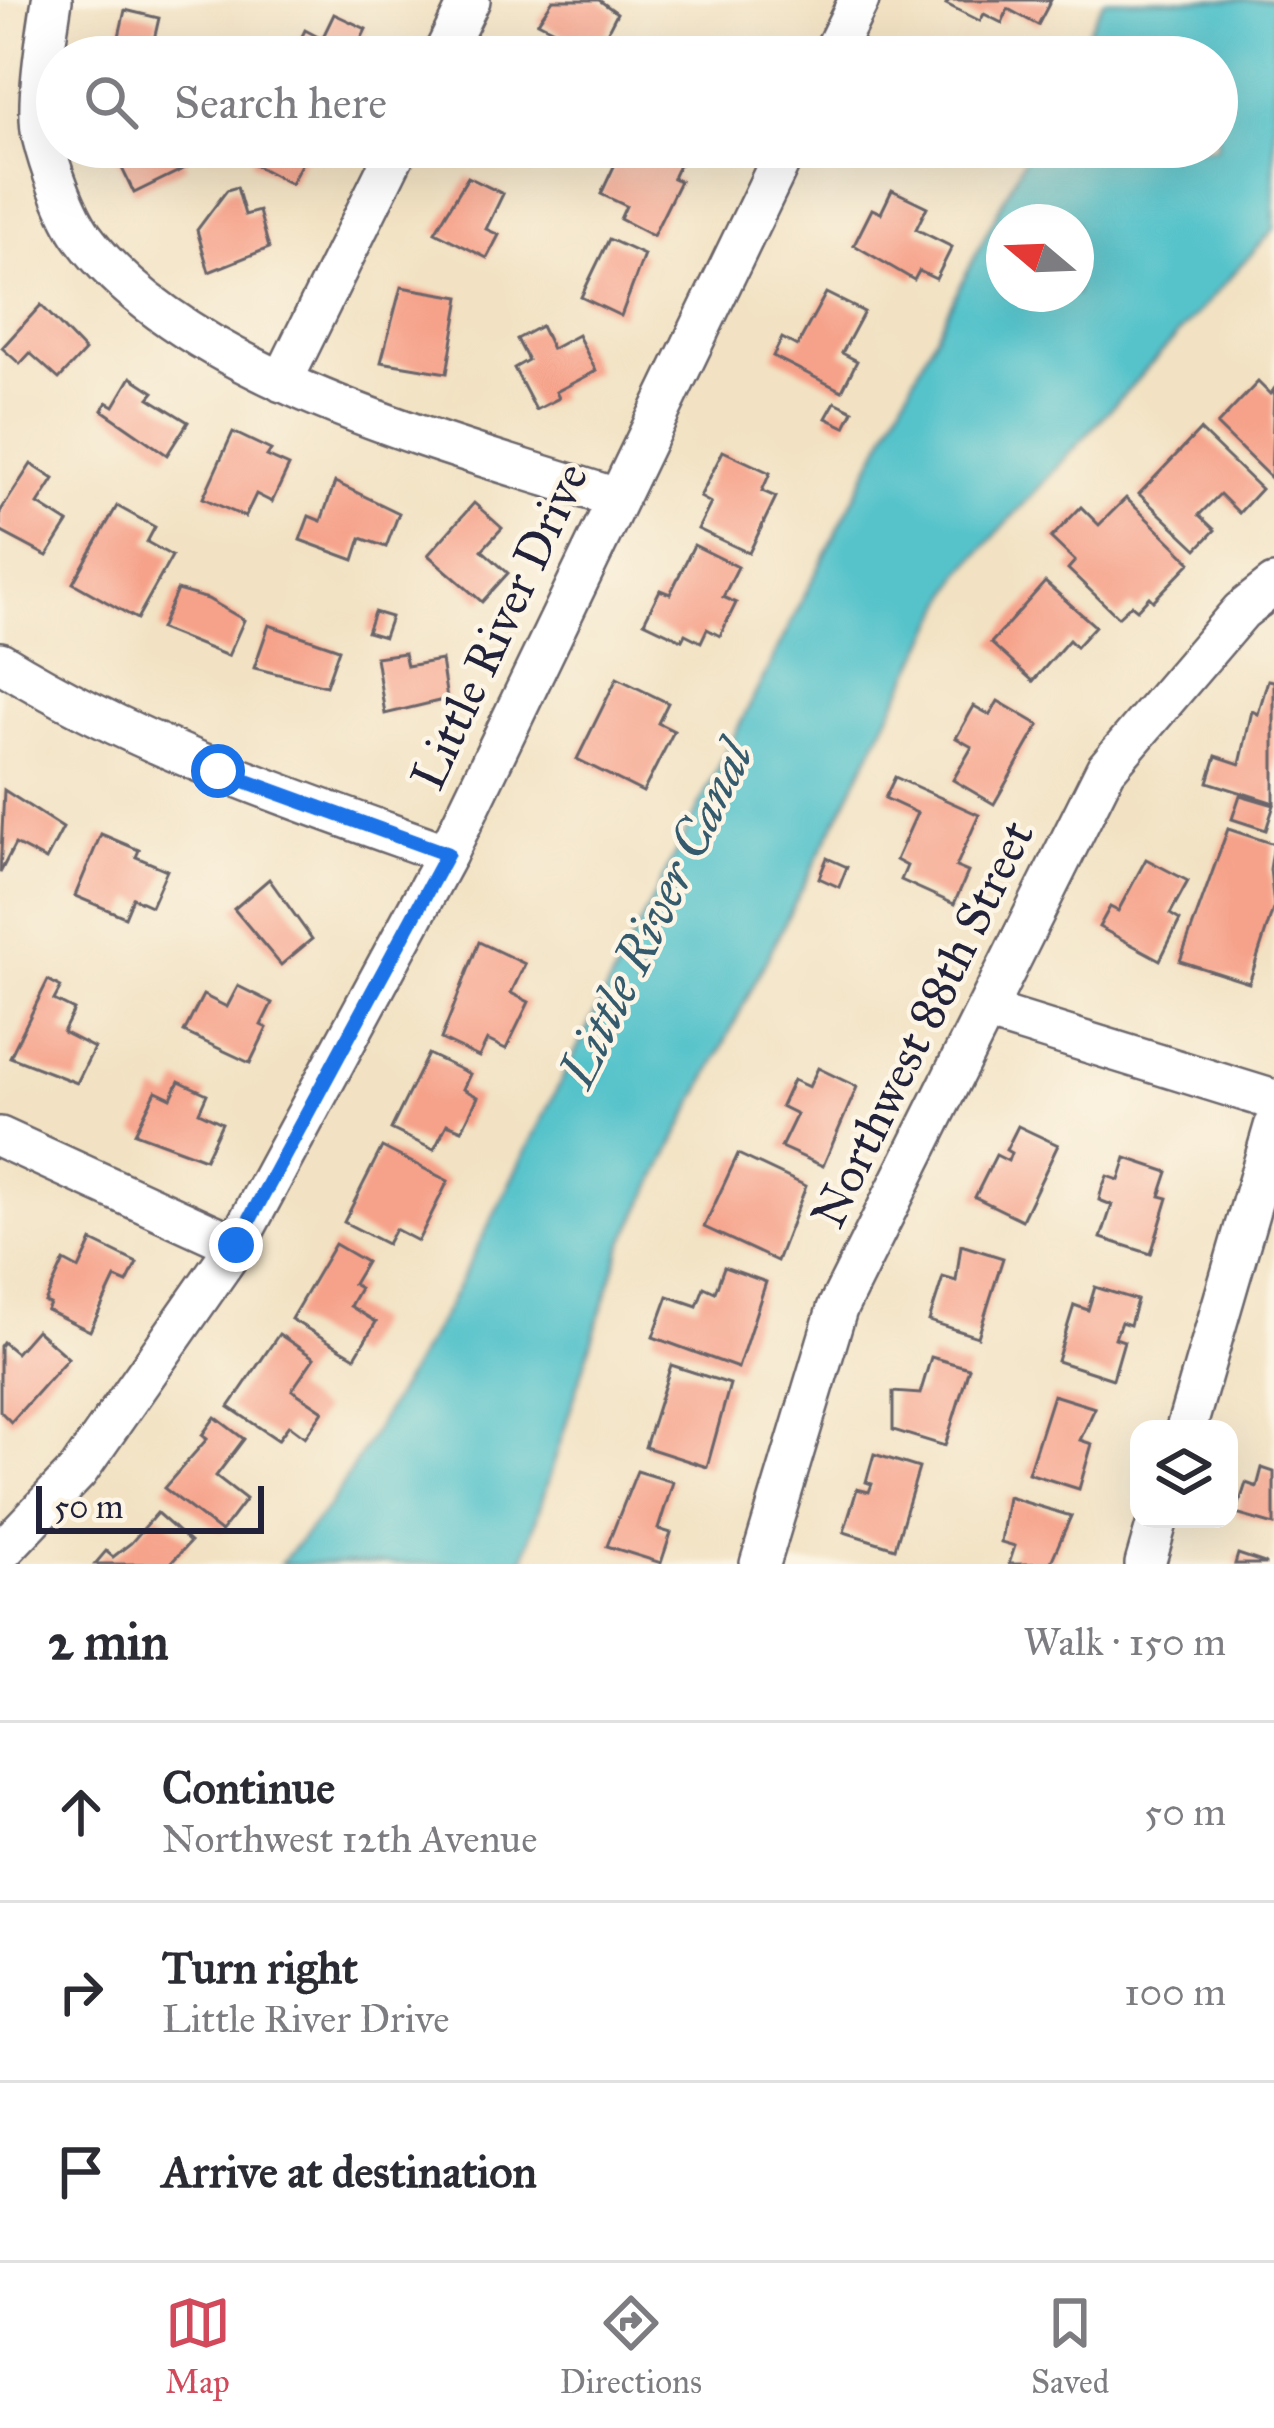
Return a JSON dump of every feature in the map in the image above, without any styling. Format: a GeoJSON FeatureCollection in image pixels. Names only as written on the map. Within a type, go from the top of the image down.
{"type":"FeatureCollection","features":[{"type":"Feature","properties":{"kind":"street"},"geometry":{"type":"LineString","coordinates":[[49,36],[52,0]]}},
{"type":"Feature","properties":{"kind":"street"},"geometry":{"type":"LineString","coordinates":[[452,36],[470,0]]}},
{"type":"Feature","properties":{"kind":"street"},"geometry":{"type":"LineString","coordinates":[[842,36],[859,0]]}},
{"type":"Feature","properties":{"kind":"street"},"geometry":{"type":"LineString","coordinates":[[55,168],[82,236],[155,308],[282,382],[369,419],[616,497]]}},
{"type":"Feature","properties":{"kind":"street"},"geometry":{"type":"LineString","coordinates":[[282,382],[388,168]]}},
{"type":"Feature","properties":{"kind":"street","name":"Little River Drive"},"geometry":{"type":"LineString","coordinates":[[0,1553],[78,1471],[236,1245],[447,854],[778,168]]}},
{"type":"Feature","properties":{"kind":"street","name":"Northwest 88th Street"},"geometry":{"type":"LineString","coordinates":[[760,1564],[837,1309],[1106,769],[1240,611],[1274,585]]}},
{"type":"Feature","properties":{"kind":"street"},"geometry":{"type":"LineString","coordinates":[[0,662],[108,724],[447,854]]}},
{"type":"Feature","properties":{"kind":"street"},"geometry":{"type":"LineString","coordinates":[[986,1011],[1274,1100]]}},
{"type":"Feature","properties":{"kind":"street"},"geometry":{"type":"LineString","coordinates":[[1189,1420],[1274,1127]]}},
{"type":"Feature","properties":{"kind":"street"},"geometry":{"type":"LineString","coordinates":[[0,1137],[236,1245]]}},
{"type":"Feature","properties":{"kind":"street"},"geometry":{"type":"LineString","coordinates":[[1145,1564],[1156,1528]]}},
{"type":"Feature","properties":{"kind":"water","name":"Little River Canal"},"geometry":{"type":"Polygon","coordinates":[[[1104,0],[1274,0],[1274,229],[961,573],[621,1248],[522,1564],[280,1564],[331,1504],[447,1308],[986,235],[986,312],[1094,312],[1094,204],[1001,204],[1019,168],[1238,168],[1238,36],[1086,36],[1104,0]]]}},
{"type":"Feature","properties":{"kind":"building"},"geometry":{"type":"Polygon","coordinates":[[[553,0],[599,0],[617,13],[605,36],[566,36],[538,22],[553,0]]]}},
{"type":"Feature","properties":{"kind":"building"},"geometry":{"type":"Polygon","coordinates":[[[949,0],[1051,0],[1038,25],[1008,9],[1002,23],[984,14],[980,21],[946,4],[949,0]]]}},
{"type":"Feature","properties":{"kind":"building"},"geometry":{"type":"Polygon","coordinates":[[[125,10],[159,18],[155,36],[119,36],[125,10]]]}},
{"type":"Feature","properties":{"kind":"building"},"geometry":{"type":"Polygon","coordinates":[[[334,14],[366,29],[363,36],[323,36],[334,14]]]}},
{"type":"Feature","properties":{"kind":"building"},"geometry":{"type":"Polygon","coordinates":[[[122,168],[185,168],[134,193],[122,168]]]}},
{"type":"Feature","properties":{"kind":"building"},"geometry":{"type":"Polygon","coordinates":[[[261,168],[299,168],[291,184],[261,168]]]}},
{"type":"Feature","properties":{"kind":"building"},"geometry":{"type":"Polygon","coordinates":[[[613,168],[678,168],[673,178],[680,181],[653,236],[620,219],[626,206],[601,194],[613,168]]]}},
{"type":"Feature","properties":{"kind":"building"},"geometry":{"type":"Polygon","coordinates":[[[468,177],[503,194],[486,229],[499,235],[487,258],[435,232],[468,177]]]}},
{"type":"Feature","properties":{"kind":"building"},"geometry":{"type":"Polygon","coordinates":[[[237,187],[245,215],[259,211],[269,248],[209,272],[197,230],[227,190],[237,187]]]}},
{"type":"Feature","properties":{"kind":"building"},"geometry":{"type":"Polygon","coordinates":[[[892,190],[927,207],[916,229],[952,247],[936,279],[919,271],[914,280],[854,245],[872,209],[881,213],[892,190]]]}},
{"type":"Feature","properties":{"kind":"building"},"geometry":{"type":"Polygon","coordinates":[[[609,239],[644,255],[621,316],[581,297],[609,239]]]}},
{"type":"Feature","properties":{"kind":"building"},"geometry":{"type":"Polygon","coordinates":[[[401,287],[460,297],[447,373],[381,362],[401,287]]]}},
{"type":"Feature","properties":{"kind":"building"},"geometry":{"type":"Polygon","coordinates":[[[826,293],[864,312],[842,353],[857,361],[842,391],[773,356],[782,338],[797,346],[826,293]]]}},
{"type":"Feature","properties":{"kind":"building"},"geometry":{"type":"Polygon","coordinates":[[[41,305],[85,351],[59,379],[30,353],[20,364],[2,348],[41,305]]]}},
{"type":"Feature","properties":{"kind":"building"},"geometry":{"type":"Polygon","coordinates":[[[541,326],[552,349],[578,335],[596,371],[556,392],[559,398],[536,410],[514,368],[528,360],[517,339],[541,326]]]}},
{"type":"Feature","properties":{"kind":"building"},"geometry":{"type":"Polygon","coordinates":[[[131,377],[154,392],[149,398],[188,422],[167,455],[102,410],[107,402],[114,406],[131,377]]]}},
{"type":"Feature","properties":{"kind":"building"},"geometry":{"type":"Polygon","coordinates":[[[1258,382],[1270,394],[1274,389],[1271,478],[1217,425],[1258,382]]]}},
{"type":"Feature","properties":{"kind":"building"},"geometry":{"type":"Polygon","coordinates":[[[835,402],[853,411],[845,427],[826,418],[835,402]]]}},
{"type":"Feature","properties":{"kind":"building"},"geometry":{"type":"Polygon","coordinates":[[[1200,430],[1261,489],[1239,513],[1220,494],[1199,515],[1215,530],[1197,549],[1139,494],[1200,430]]]}},
{"type":"Feature","properties":{"kind":"building"},"geometry":{"type":"Polygon","coordinates":[[[233,432],[271,450],[267,456],[289,466],[272,502],[256,494],[245,517],[203,498],[233,432]]]}},
{"type":"Feature","properties":{"kind":"building"},"geometry":{"type":"Polygon","coordinates":[[[723,451],[770,473],[762,491],[776,497],[749,553],[698,529],[711,503],[700,497],[723,451]]]}},
{"type":"Feature","properties":{"kind":"building"},"geometry":{"type":"Polygon","coordinates":[[[31,464],[54,479],[38,504],[68,523],[47,556],[0,531],[0,512],[31,464]]]}},
{"type":"Feature","properties":{"kind":"building"},"geometry":{"type":"Polygon","coordinates":[[[335,482],[399,513],[386,547],[361,538],[354,560],[300,540],[309,516],[321,521],[335,482]]]}},
{"type":"Feature","properties":{"kind":"building"},"geometry":{"type":"Polygon","coordinates":[[[1126,498],[1191,562],[1153,601],[1149,597],[1137,610],[1131,605],[1118,617],[1068,569],[1075,561],[1051,538],[1081,507],[1099,525],[1126,498]]]}},
{"type":"Feature","properties":{"kind":"building"},"geometry":{"type":"Polygon","coordinates":[[[474,503],[502,528],[482,550],[508,573],[482,602],[428,555],[474,503]]]}},
{"type":"Feature","properties":{"kind":"building"},"geometry":{"type":"Polygon","coordinates":[[[117,506],[155,527],[147,542],[172,556],[137,619],[73,583],[117,506]]]}},
{"type":"Feature","properties":{"kind":"building"},"geometry":{"type":"Polygon","coordinates":[[[694,545],[738,567],[723,597],[736,603],[720,636],[707,629],[701,642],[685,634],[682,640],[644,622],[660,590],[670,594],[694,545]]]}},
{"type":"Feature","properties":{"kind":"building"},"geometry":{"type":"Polygon","coordinates":[[[1045,582],[1095,626],[1076,647],[1069,640],[1033,681],[991,643],[1045,582]]]}},
{"type":"Feature","properties":{"kind":"building"},"geometry":{"type":"Polygon","coordinates":[[[177,590],[208,599],[244,620],[228,656],[160,629],[177,590]]]}},
{"type":"Feature","properties":{"kind":"building"},"geometry":{"type":"Polygon","coordinates":[[[374,612],[391,617],[384,637],[367,632],[374,612]]]}},
{"type":"Feature","properties":{"kind":"building"},"geometry":{"type":"Polygon","coordinates":[[[269,625],[339,649],[326,686],[254,668],[269,625]]]}},
{"type":"Feature","properties":{"kind":"building"},"geometry":{"type":"Polygon","coordinates":[[[404,653],[407,666],[441,660],[447,699],[385,714],[376,657],[404,653]]]}},
{"type":"Feature","properties":{"kind":"building"},"geometry":{"type":"Polygon","coordinates":[[[617,678],[668,703],[658,723],[674,731],[643,792],[577,759],[617,678]]]}},
{"type":"Feature","properties":{"kind":"building"},"geometry":{"type":"Polygon","coordinates":[[[1268,680],[1274,681],[1274,803],[1208,782],[1216,756],[1240,764],[1252,711],[1258,714],[1268,680]]]}},
{"type":"Feature","properties":{"kind":"building"},"geometry":{"type":"Polygon","coordinates":[[[998,701],[1039,725],[994,804],[953,780],[972,747],[956,738],[974,706],[990,715],[998,701]]]}},
{"type":"Feature","properties":{"kind":"building"},"geometry":{"type":"Polygon","coordinates":[[[895,777],[979,815],[956,867],[968,872],[954,904],[901,880],[907,866],[896,860],[917,813],[885,798],[895,777]]]}},
{"type":"Feature","properties":{"kind":"building"},"geometry":{"type":"Polygon","coordinates":[[[4,790],[63,828],[46,860],[15,844],[0,873],[4,790]]]}},
{"type":"Feature","properties":{"kind":"building"},"geometry":{"type":"Polygon","coordinates":[[[1240,795],[1274,805],[1266,830],[1232,819],[1240,795]]]}},
{"type":"Feature","properties":{"kind":"building"},"geometry":{"type":"Polygon","coordinates":[[[1228,829],[1274,844],[1270,869],[1274,906],[1249,983],[1180,961],[1228,829]]]}},
{"type":"Feature","properties":{"kind":"building"},"geometry":{"type":"Polygon","coordinates":[[[101,834],[139,850],[136,857],[167,870],[151,906],[133,898],[125,917],[75,896],[101,834]]]}},
{"type":"Feature","properties":{"kind":"building"},"geometry":{"type":"Polygon","coordinates":[[[827,858],[847,867],[839,887],[819,878],[827,858]]]}},
{"type":"Feature","properties":{"kind":"building"},"geometry":{"type":"Polygon","coordinates":[[[1146,859],[1188,881],[1170,914],[1180,920],[1160,960],[1099,927],[1110,907],[1118,911],[1146,859]]]}},
{"type":"Feature","properties":{"kind":"building"},"geometry":{"type":"Polygon","coordinates":[[[269,879],[312,939],[281,965],[234,909],[269,879]]]}},
{"type":"Feature","properties":{"kind":"building"},"geometry":{"type":"Polygon","coordinates":[[[479,942],[525,964],[511,993],[529,1002],[506,1049],[487,1040],[479,1057],[441,1039],[479,942]]]}},
{"type":"Feature","properties":{"kind":"building"},"geometry":{"type":"Polygon","coordinates":[[[48,980],[61,987],[54,1000],[74,1010],[63,1032],[94,1048],[77,1083],[10,1057],[48,980]]]}},
{"type":"Feature","properties":{"kind":"building"},"geometry":{"type":"Polygon","coordinates":[[[238,986],[272,1003],[261,1025],[267,1028],[250,1063],[184,1032],[203,995],[227,1007],[238,986]]]}},
{"type":"Feature","properties":{"kind":"building"},"geometry":{"type":"Polygon","coordinates":[[[428,1054],[470,1074],[463,1089],[478,1097],[462,1130],[447,1124],[434,1150],[391,1129],[428,1054]]]}},
{"type":"Feature","properties":{"kind":"building"},"geometry":{"type":"Polygon","coordinates":[[[818,1068],[857,1087],[823,1166],[781,1147],[797,1114],[781,1106],[793,1080],[809,1087],[818,1068]]]}},
{"type":"Feature","properties":{"kind":"building"},"geometry":{"type":"Polygon","coordinates":[[[179,1081],[207,1094],[199,1112],[222,1123],[205,1159],[135,1133],[156,1091],[171,1098],[179,1081]]]}},
{"type":"Feature","properties":{"kind":"building"},"geometry":{"type":"Polygon","coordinates":[[[1018,1126],[1058,1145],[1022,1220],[975,1197],[996,1155],[1008,1161],[1011,1153],[1006,1150],[1018,1126]]]}},
{"type":"Feature","properties":{"kind":"building"},"geometry":{"type":"Polygon","coordinates":[[[382,1147],[448,1181],[418,1241],[395,1229],[387,1244],[344,1222],[382,1147]]]}},
{"type":"Feature","properties":{"kind":"building"},"geometry":{"type":"Polygon","coordinates":[[[738,1154],[806,1186],[777,1261],[704,1227],[738,1154]]]}},
{"type":"Feature","properties":{"kind":"building"},"geometry":{"type":"Polygon","coordinates":[[[1126,1158],[1168,1172],[1160,1196],[1168,1198],[1151,1254],[1101,1238],[1112,1205],[1099,1200],[1102,1188],[1107,1176],[1119,1180],[1126,1158]]]}},
{"type":"Feature","properties":{"kind":"building"},"geometry":{"type":"Polygon","coordinates":[[[92,1241],[137,1263],[127,1283],[115,1278],[90,1331],[47,1310],[50,1304],[45,1302],[64,1261],[79,1269],[92,1241]]]}},
{"type":"Feature","properties":{"kind":"building"},"geometry":{"type":"Polygon","coordinates":[[[335,1244],[366,1262],[353,1284],[360,1288],[350,1306],[376,1322],[355,1357],[291,1319],[335,1244]]]}},
{"type":"Feature","properties":{"kind":"building"},"geometry":{"type":"Polygon","coordinates":[[[961,1245],[1003,1258],[978,1337],[929,1321],[943,1277],[956,1281],[961,1245]]]}},
{"type":"Feature","properties":{"kind":"building"},"geometry":{"type":"Polygon","coordinates":[[[724,1267],[766,1282],[738,1368],[653,1337],[668,1296],[697,1306],[704,1287],[715,1292],[724,1267]]]}},
{"type":"Feature","properties":{"kind":"building"},"geometry":{"type":"Polygon","coordinates":[[[1095,1287],[1137,1300],[1130,1325],[1121,1322],[1115,1338],[1124,1341],[1113,1379],[1057,1361],[1074,1305],[1088,1310],[1095,1287]]]}},
{"type":"Feature","properties":{"kind":"building"},"geometry":{"type":"Polygon","coordinates":[[[36,1330],[68,1358],[11,1422],[0,1411],[0,1346],[3,1342],[16,1353],[36,1330]]]}},
{"type":"Feature","properties":{"kind":"building"},"geometry":{"type":"Polygon","coordinates":[[[279,1334],[314,1358],[292,1390],[323,1411],[305,1437],[289,1425],[278,1440],[229,1407],[279,1334]]]}},
{"type":"Feature","properties":{"kind":"building"},"geometry":{"type":"Polygon","coordinates":[[[931,1357],[969,1368],[945,1446],[893,1430],[893,1392],[920,1394],[931,1357]]]}},
{"type":"Feature","properties":{"kind":"building"},"geometry":{"type":"Polygon","coordinates":[[[671,1365],[730,1384],[707,1467],[645,1447],[671,1365]]]}},
{"type":"Feature","properties":{"kind":"building"},"geometry":{"type":"Polygon","coordinates":[[[1053,1395],[1095,1408],[1080,1440],[1092,1444],[1079,1489],[1028,1473],[1053,1395]]]}},
{"type":"Feature","properties":{"kind":"building"},"geometry":{"type":"Polygon","coordinates":[[[215,1417],[244,1439],[216,1476],[246,1499],[221,1532],[164,1488],[207,1439],[202,1435],[215,1417]]]}},
{"type":"Feature","properties":{"kind":"building"},"geometry":{"type":"Polygon","coordinates":[[[874,1454],[919,1468],[895,1548],[844,1532],[857,1489],[869,1492],[872,1484],[866,1482],[874,1454]]]}},
{"type":"Feature","properties":{"kind":"building"},"geometry":{"type":"Polygon","coordinates":[[[1262,1468],[1274,1472],[1274,1525],[1238,1515],[1246,1483],[1257,1487],[1262,1468]]]}},
{"type":"Feature","properties":{"kind":"building"},"geometry":{"type":"Polygon","coordinates":[[[637,1471],[673,1482],[658,1529],[671,1533],[661,1563],[607,1546],[637,1471]]]}},
{"type":"Feature","properties":{"kind":"building"},"geometry":{"type":"Polygon","coordinates":[[[1008,1497],[1071,1516],[1050,1564],[1009,1564],[1015,1546],[1001,1542],[1008,1497]]]}},
{"type":"Feature","properties":{"kind":"building"},"geometry":{"type":"Polygon","coordinates":[[[157,1513],[190,1542],[170,1564],[95,1564],[106,1551],[113,1557],[131,1543],[157,1513]]]}},
{"type":"Feature","properties":{"kind":"building"},"geometry":{"type":"Polygon","coordinates":[[[1238,1554],[1265,1563],[1265,1564],[1235,1564],[1238,1554]]]}},
{"type":"Feature","properties":{"kind":"route"},"geometry":{"type":"LineString","coordinates":[[218,771],[447,854],[236,1245]]}}]}
